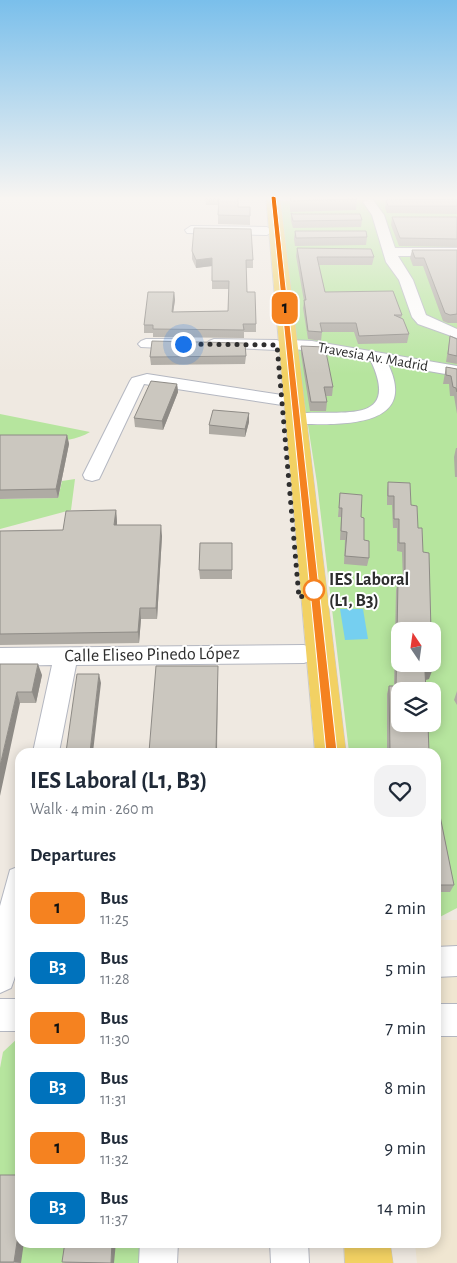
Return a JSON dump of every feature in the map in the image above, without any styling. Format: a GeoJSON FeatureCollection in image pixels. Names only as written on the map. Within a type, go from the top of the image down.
{"type":"FeatureCollection","features":[{"type":"Feature","properties":{"kind":"main road"},"geometry":{"type":"LineString","coordinates":[[271,256],[296,419],[331,748]]}},
{"type":"Feature","properties":{"kind":"main road"},"geometry":{"type":"LineString","coordinates":[[277,256],[283,345],[282,400],[313,748]]}},
{"type":"Feature","properties":{"kind":"main road"},"geometry":{"type":"LineString","coordinates":[[367,1248],[368,1263]]}},
{"type":"Feature","properties":{"kind":"street"},"geometry":{"type":"LineString","coordinates":[[391,256],[393,262],[406,280],[423,321],[457,334]]}},
{"type":"Feature","properties":{"kind":"street","name":"Travesia Av. Madrid"},"geometry":{"type":"LineString","coordinates":[[146,344],[312,346],[457,371]]}},
{"type":"Feature","properties":{"kind":"street"},"geometry":{"type":"LineString","coordinates":[[296,419],[357,417],[375,412],[383,406],[389,393],[383,370],[377,357]]}},
{"type":"Feature","properties":{"kind":"street"},"geometry":{"type":"LineString","coordinates":[[92,474],[138,381],[147,379],[282,400]]}},
{"type":"Feature","properties":{"kind":"street","name":"Calle Eliseo Pinedo López"},"geometry":{"type":"LineString","coordinates":[[0,657],[304,654]]}},
{"type":"Feature","properties":{"kind":"street"},"geometry":{"type":"LineString","coordinates":[[47,748],[66,656]]}},
{"type":"Feature","properties":{"kind":"street"},"geometry":{"type":"LineString","coordinates":[[0,977],[15,904]]}},
{"type":"Feature","properties":{"kind":"street"},"geometry":{"type":"LineString","coordinates":[[441,962],[457,961]]}},
{"type":"Feature","properties":{"kind":"street"},"geometry":{"type":"LineString","coordinates":[[0,1015],[15,1015]]}},
{"type":"Feature","properties":{"kind":"street"},"geometry":{"type":"LineString","coordinates":[[441,1020],[457,1020]]}},
{"type":"Feature","properties":{"kind":"street"},"geometry":{"type":"LineString","coordinates":[[158,1263],[159,1248]]}},
{"type":"Feature","properties":{"kind":"street"},"geometry":{"type":"LineString","coordinates":[[289,1248],[290,1263]]}},
{"type":"Feature","properties":{"kind":"shaded area"},"geometry":{"type":"Polygon","coordinates":[[[441,920],[457,920],[457,1263],[417,1263],[416,1248],[441,1248],[441,920]]]}},
{"type":"Feature","properties":{"kind":"green space"},"geometry":{"type":"Polygon","coordinates":[[[282,256],[457,256],[457,908],[441,916],[441,748],[349,748],[317,483],[282,256]]]}},
{"type":"Feature","properties":{"kind":"green space"},"geometry":{"type":"Polygon","coordinates":[[[0,414],[90,432],[80,437],[58,441],[0,440],[0,414]]]}},
{"type":"Feature","properties":{"kind":"green space"},"geometry":{"type":"Polygon","coordinates":[[[75,479],[71,510],[0,529],[0,499],[58,498],[62,481],[75,479]]]}},
{"type":"Feature","properties":{"kind":"green space"},"geometry":{"type":"Polygon","coordinates":[[[15,1041],[15,1248],[147,1248],[146,1263],[0,1263],[0,1068],[3,1052],[15,1041]]]}},
{"type":"Feature","properties":{"kind":"water"},"geometry":{"type":"Polygon","coordinates":[[[340,609],[363,609],[368,639],[345,640],[340,609]]]}},
{"type":"Feature","properties":{"kind":"building"},"geometry":{"type":"Polygon","coordinates":[[[194,256],[253,256],[253,260],[246,260],[247,292],[255,292],[256,324],[243,324],[244,330],[153,329],[153,325],[144,325],[148,292],[174,292],[172,312],[228,311],[229,281],[212,281],[212,258],[196,260],[194,256]]]}},
{"type":"Feature","properties":{"kind":"building"},"geometry":{"type":"Polygon","coordinates":[[[298,256],[374,256],[317,257],[325,292],[393,291],[402,315],[394,315],[403,319],[409,334],[359,336],[356,323],[320,323],[322,332],[308,331],[304,300],[306,300],[298,256]]]}},
{"type":"Feature","properties":{"kind":"building"},"geometry":{"type":"Polygon","coordinates":[[[414,256],[457,256],[457,314],[450,315],[445,313],[424,258],[415,258],[414,256]]]}},
{"type":"Feature","properties":{"kind":"building"},"geometry":{"type":"Polygon","coordinates":[[[450,336],[457,339],[457,356],[448,354],[450,336]]]}},
{"type":"Feature","properties":{"kind":"building"},"geometry":{"type":"Polygon","coordinates":[[[152,341],[245,343],[246,356],[150,357],[152,341]]]}},
{"type":"Feature","properties":{"kind":"building"},"geometry":{"type":"Polygon","coordinates":[[[301,346],[325,347],[333,387],[324,387],[327,402],[311,402],[301,346]]]}},
{"type":"Feature","properties":{"kind":"building"},"geometry":{"type":"Polygon","coordinates":[[[446,367],[457,369],[457,392],[456,388],[453,387],[451,376],[446,375],[446,367]]]}},
{"type":"Feature","properties":{"kind":"building"},"geometry":{"type":"Polygon","coordinates":[[[151,381],[177,384],[162,421],[134,418],[151,381]]]}},
{"type":"Feature","properties":{"kind":"building"},"geometry":{"type":"Polygon","coordinates":[[[213,410],[249,413],[245,429],[209,425],[213,410]]]}},
{"type":"Feature","properties":{"kind":"building"},"geometry":{"type":"Polygon","coordinates":[[[0,435],[67,435],[56,489],[0,490],[0,435]]]}},
{"type":"Feature","properties":{"kind":"building"},"geometry":{"type":"Polygon","coordinates":[[[388,482],[410,483],[411,505],[417,506],[418,528],[422,528],[423,552],[429,553],[431,622],[397,622],[398,581],[405,582],[405,543],[399,543],[399,519],[394,519],[394,496],[388,496],[388,482]]]}},
{"type":"Feature","properties":{"kind":"building"},"geometry":{"type":"Polygon","coordinates":[[[340,493],[362,495],[361,517],[364,518],[364,540],[369,541],[369,558],[345,556],[347,532],[341,531],[342,508],[339,508],[340,493]]]}},
{"type":"Feature","properties":{"kind":"building"},"geometry":{"type":"Polygon","coordinates":[[[116,510],[114,525],[161,525],[156,608],[140,608],[138,632],[0,634],[0,531],[63,530],[66,511],[116,510]]]}},
{"type":"Feature","properties":{"kind":"building"},"geometry":{"type":"Polygon","coordinates":[[[200,543],[232,543],[232,570],[199,570],[200,543]]]}},
{"type":"Feature","properties":{"kind":"building"},"geometry":{"type":"Polygon","coordinates":[[[0,664],[38,664],[32,692],[17,692],[0,766],[0,664]]]}},
{"type":"Feature","properties":{"kind":"building"},"geometry":{"type":"Polygon","coordinates":[[[156,666],[218,666],[216,748],[149,748],[156,666]]]}},
{"type":"Feature","properties":{"kind":"building"},"geometry":{"type":"Polygon","coordinates":[[[396,672],[425,672],[426,682],[396,682],[396,672]]]}},
{"type":"Feature","properties":{"kind":"building"},"geometry":{"type":"Polygon","coordinates":[[[77,674],[99,674],[90,748],[67,748],[77,674]]]}},
{"type":"Feature","properties":{"kind":"building"},"geometry":{"type":"Polygon","coordinates":[[[389,686],[391,686],[391,732],[428,732],[429,748],[390,748],[389,686]]]}},
{"type":"Feature","properties":{"kind":"building"},"geometry":{"type":"Polygon","coordinates":[[[441,821],[454,885],[441,885],[441,821]]]}},
{"type":"Feature","properties":{"kind":"building"},"geometry":{"type":"Polygon","coordinates":[[[0,1175],[15,1175],[16,1248],[14,1262],[0,1262],[0,1175]]]}},
{"type":"Feature","properties":{"kind":"building"},"geometry":{"type":"Polygon","coordinates":[[[64,1248],[112,1248],[111,1263],[62,1262],[64,1248]]]}},
{"type":"Feature","properties":{"kind":"bus line","name":"1"},"geometry":{"type":"LineString","coordinates":[[279,256],[331,748]]}},
{"type":"Feature","properties":{"kind":"place","name":"IES Laboral (L1, B3)"},"geometry":{"type":"Point","coordinates":[314,590]}},
{"type":"Feature","properties":{"kind":"route"},"geometry":{"type":"LineString","coordinates":[[183,344],[277,345],[299,598],[314,590]]}}]}
